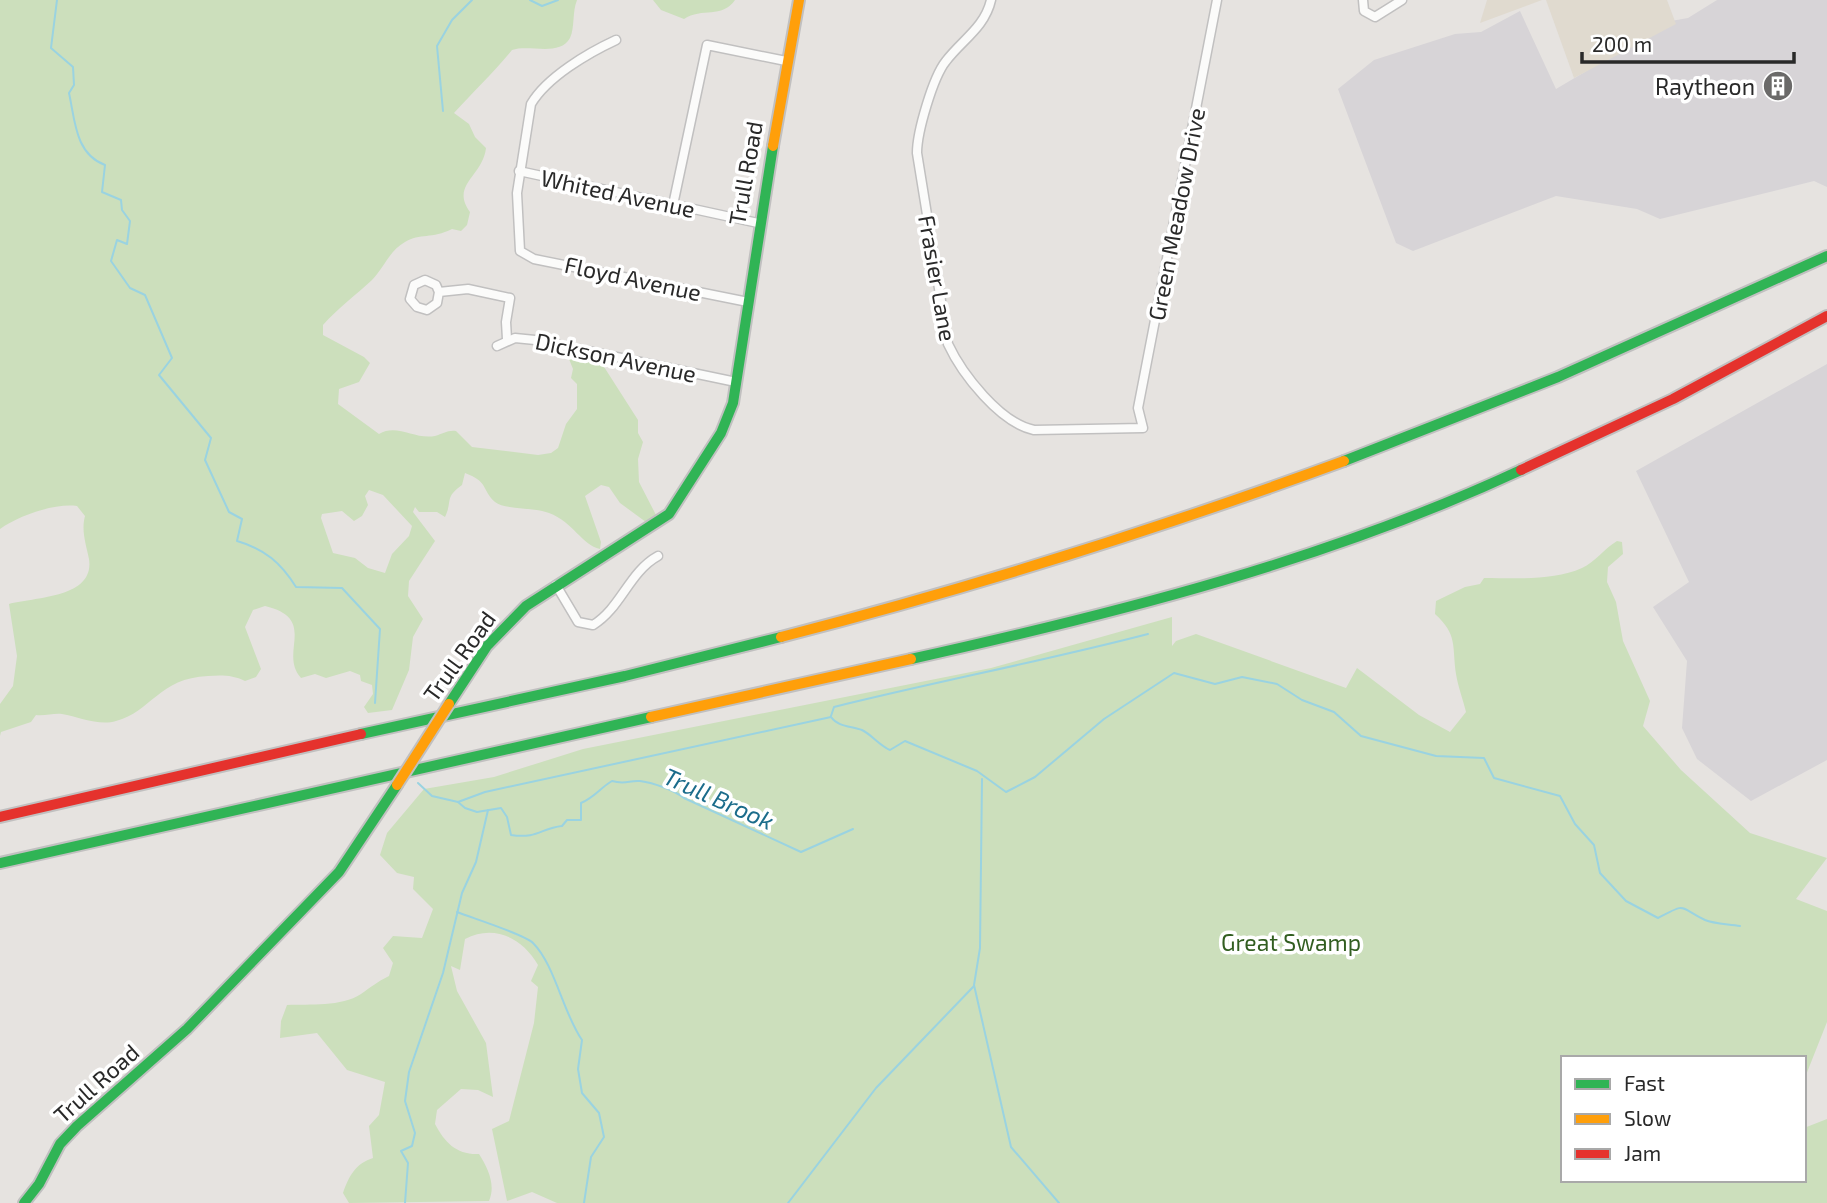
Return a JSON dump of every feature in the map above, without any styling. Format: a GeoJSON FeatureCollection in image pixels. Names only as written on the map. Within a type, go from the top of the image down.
{"type":"FeatureCollection","features":[{"type":"Feature","properties":{"kind":"main road","name":"Trull Road"},"geometry":{"type":"LineString","coordinates":[[24,1203],[39,1184],[60,1144],[77,1126],[187,1029],[339,872],[492,639],[526,606],[647,531],[674,508],[727,420],[736,382],[758,223],[799,0]]}},
{"type":"Feature","properties":{"kind":"main road"},"geometry":{"type":"LineString","coordinates":[[0,817],[684,662],[896,607],[1226,503],[1377,449],[1666,330],[1827,256]]}},
{"type":"Feature","properties":{"kind":"main road"},"geometry":{"type":"LineString","coordinates":[[0,863],[1015,636],[1203,587],[1356,536],[1501,479],[1674,399],[1827,316]]}},
{"type":"Feature","properties":{"kind":"street","name":"Frasier Lane"},"geometry":{"type":"LineString","coordinates":[[991,0],[986,17],[940,71],[917,144],[948,344],[959,365],[1000,412],[1016,425],[1034,430],[1143,428]]}},
{"type":"Feature","properties":{"kind":"street","name":"Green Meadow Drive"},"geometry":{"type":"LineString","coordinates":[[1143,428],[1138,408],[1217,0]]}},
{"type":"Feature","properties":{"kind":"street"},"geometry":{"type":"LineString","coordinates":[[1363,0],[1363,8],[1371,16],[1379,16],[1389,4],[1402,0]]}},
{"type":"Feature","properties":{"kind":"street"},"geometry":{"type":"LineString","coordinates":[[519,171],[528,113],[537,94],[616,40]]}},
{"type":"Feature","properties":{"kind":"street"},"geometry":{"type":"LineString","coordinates":[[673,205],[708,45],[786,61]]}},
{"type":"Feature","properties":{"kind":"street","name":"Whited Avenue"},"geometry":{"type":"LineString","coordinates":[[519,171],[758,223]]}},
{"type":"Feature","properties":{"kind":"street","name":"Floyd Avenue"},"geometry":{"type":"LineString","coordinates":[[519,171],[516,214],[520,251],[534,259],[748,302]]}},
{"type":"Feature","properties":{"kind":"street"},"geometry":{"type":"LineString","coordinates":[[439,292],[460,288],[510,298],[506,322],[507,339]]}},
{"type":"Feature","properties":{"kind":"street","name":"Dickson Avenue"},"geometry":{"type":"LineString","coordinates":[[497,346],[507,339],[535,340],[736,382]]}},
{"type":"Feature","properties":{"kind":"street"},"geometry":{"type":"LineString","coordinates":[[556,585],[578,622],[593,625],[615,604],[641,566],[658,556]]}},
{"type":"Feature","properties":{"kind":"shaded area"},"geometry":{"type":"Polygon","coordinates":[[[1487,0],[1542,0],[1480,23],[1487,0]]]}},
{"type":"Feature","properties":{"kind":"shaded area"},"geometry":{"type":"Polygon","coordinates":[[[1546,0],[1667,0],[1676,24],[1574,78],[1546,0]]]}},
{"type":"Feature","properties":{"kind":"shaded area"},"geometry":{"type":"Polygon","coordinates":[[[1717,0],[1827,0],[1827,187],[1814,181],[1660,219],[1637,209],[1556,196],[1413,251],[1396,243],[1338,89],[1374,60],[1455,34],[1481,32],[1520,11],[1556,89],[1671,21],[1688,18],[1717,0]]]}},
{"type":"Feature","properties":{"kind":"shaded area"},"geometry":{"type":"Polygon","coordinates":[[[1827,364],[1827,760],[1751,801],[1697,759],[1682,728],[1687,661],[1653,607],[1689,582],[1636,471],[1827,364]]]}},
{"type":"Feature","properties":{"kind":"green space"},"geometry":{"type":"Polygon","coordinates":[[[0,0],[577,0],[572,34],[565,44],[552,49],[512,50],[454,113],[469,124],[475,137],[486,148],[484,158],[465,187],[465,203],[470,212],[467,225],[461,231],[452,229],[416,238],[399,246],[372,280],[323,325],[323,335],[370,363],[359,382],[339,389],[338,404],[379,434],[393,430],[428,437],[456,431],[472,447],[538,455],[551,453],[558,448],[566,424],[577,409],[577,384],[571,378],[573,369],[569,359],[588,355],[599,359],[638,420],[638,433],[643,442],[638,459],[639,482],[656,515],[650,525],[620,503],[609,487],[601,485],[585,496],[601,542],[600,549],[549,513],[500,505],[481,483],[465,473],[462,485],[451,496],[445,517],[437,512],[419,512],[415,507],[413,512],[435,541],[409,581],[408,596],[423,619],[413,637],[409,670],[392,710],[368,713],[364,707],[373,694],[372,685],[361,681],[360,675],[350,671],[326,678],[315,674],[301,678],[293,658],[295,638],[290,619],[265,606],[253,610],[245,627],[261,669],[256,677],[245,681],[223,676],[191,678],[167,689],[128,717],[116,721],[96,722],[62,714],[36,715],[31,722],[1,732],[0,736],[0,704],[13,686],[17,656],[9,604],[61,594],[73,589],[83,582],[88,572],[89,559],[84,532],[85,516],[77,506],[58,506],[37,512],[0,529],[0,0]],[[369,490],[365,496],[368,505],[362,516],[354,521],[342,511],[322,514],[321,518],[333,553],[355,558],[368,568],[385,573],[392,554],[409,536],[412,526],[383,495],[369,490]]]}},
{"type":"Feature","properties":{"kind":"green space"},"geometry":{"type":"Polygon","coordinates":[[[653,0],[735,0],[724,9],[684,19],[661,10],[653,0]]]}},
{"type":"Feature","properties":{"kind":"green space","name":"Great Swamp"},"geometry":{"type":"Polygon","coordinates":[[[1617,541],[1622,542],[1623,554],[1608,567],[1607,582],[1616,602],[1623,641],[1650,701],[1643,726],[1681,770],[1750,833],[1827,858],[1796,899],[1827,911],[1827,1022],[1806,1075],[1806,1056],[1561,1056],[1561,1182],[1806,1182],[1806,1127],[1827,1119],[1827,1203],[557,1203],[532,1192],[507,1201],[492,1129],[509,1121],[534,1023],[538,987],[531,981],[538,965],[524,947],[496,933],[465,939],[460,970],[451,966],[457,991],[486,1043],[493,1097],[478,1090],[461,1089],[437,1110],[435,1124],[453,1147],[479,1154],[491,1183],[489,1201],[349,1203],[343,1193],[353,1171],[373,1158],[369,1126],[379,1115],[385,1082],[347,1070],[317,1033],[280,1038],[281,1021],[287,1005],[335,1003],[361,994],[389,976],[393,963],[383,948],[393,936],[422,938],[433,909],[413,889],[414,877],[397,873],[380,855],[387,833],[424,789],[494,777],[583,749],[991,668],[1172,617],[1172,646],[1176,641],[1196,634],[1346,688],[1357,668],[1419,715],[1450,732],[1466,712],[1457,679],[1453,641],[1447,628],[1435,614],[1436,601],[1465,587],[1480,584],[1484,578],[1534,578],[1571,572],[1596,559],[1617,541]]]}},
{"type":"Feature","properties":{"kind":"waterway","name":"Trull Brook"},"geometry":{"type":"LineString","coordinates":[[57,0],[51,48],[73,67],[74,85],[69,93],[75,125],[82,145],[95,160],[105,165],[102,192],[121,200],[122,210],[130,221],[127,244],[117,240],[111,261],[130,288],[145,295],[172,358],[159,375],[211,438],[205,460],[229,512],[242,519],[237,541],[256,548],[271,558],[296,587],[342,588],[380,629],[375,703]]}},
{"type":"Feature","properties":{"kind":"waterway"},"geometry":{"type":"LineString","coordinates":[[443,111],[437,46],[452,20],[472,0]]}},
{"type":"Feature","properties":{"kind":"waterway"},"geometry":{"type":"LineString","coordinates":[[530,0],[542,6],[558,0]]}},
{"type":"Feature","properties":{"kind":"waterway"},"geometry":{"type":"LineString","coordinates":[[831,716],[834,707],[1148,634]]}},
{"type":"Feature","properties":{"kind":"waterway"},"geometry":{"type":"LineString","coordinates":[[458,802],[485,792],[831,717],[841,724],[862,730],[890,750],[905,741],[977,771],[1006,792],[1035,777],[1104,719],[1174,673],[1215,684],[1242,677],[1277,684],[1302,700],[1334,712],[1361,736],[1436,756],[1484,758],[1494,778],[1560,796],[1575,824],[1594,845],[1600,873],[1626,901],[1658,918],[1683,908],[1709,921],[1740,926]]}},
{"type":"Feature","properties":{"kind":"waterway"},"geometry":{"type":"LineString","coordinates":[[982,779],[980,948],[974,985],[1011,1147],[1059,1203]]}},
{"type":"Feature","properties":{"kind":"waterway","name":"Trull Brook"},"geometry":{"type":"LineString","coordinates":[[418,783],[432,796],[458,802],[477,812],[501,808],[507,817],[511,835],[520,836],[562,826],[567,820],[581,820],[581,803],[612,781],[640,781],[664,787],[801,852],[853,829]]}},
{"type":"Feature","properties":{"kind":"waterway"},"geometry":{"type":"LineString","coordinates":[[405,1203],[408,1163],[401,1151],[412,1146],[415,1133],[405,1101],[409,1072],[443,973],[462,893],[476,862],[488,810]]}},
{"type":"Feature","properties":{"kind":"waterway"},"geometry":{"type":"LineString","coordinates":[[457,912],[533,943],[541,952],[582,1040],[578,1069],[582,1093],[599,1113],[604,1137],[591,1157],[584,1203]]}},
{"type":"Feature","properties":{"kind":"waterway"},"geometry":{"type":"LineString","coordinates":[[788,1203],[876,1088],[974,986]]}},
{"type":"Feature","properties":{"kind":"traffic: fast"},"geometry":{"type":"LineString","coordinates":[[449,704],[487,646],[526,606],[669,514],[721,433],[733,403],[773,146]]}},
{"type":"Feature","properties":{"kind":"traffic: fast"},"geometry":{"type":"LineString","coordinates":[[1344,461],[1558,377],[1827,256]]}},
{"type":"Feature","properties":{"kind":"traffic: fast"},"geometry":{"type":"LineString","coordinates":[[911,659],[1066,623],[1221,581],[1373,531],[1521,470]]}},
{"type":"Feature","properties":{"kind":"traffic: fast"},"geometry":{"type":"LineString","coordinates":[[361,734],[625,676],[781,637]]}},
{"type":"Feature","properties":{"kind":"traffic: fast"},"geometry":{"type":"LineString","coordinates":[[0,863],[651,717]]}},
{"type":"Feature","properties":{"kind":"traffic: fast"},"geometry":{"type":"LineString","coordinates":[[24,1203],[39,1184],[60,1144],[77,1126],[187,1029],[339,872],[397,785]]}},
{"type":"Feature","properties":{"kind":"traffic: slow"},"geometry":{"type":"LineString","coordinates":[[773,146],[799,0]]}},
{"type":"Feature","properties":{"kind":"traffic: slow"},"geometry":{"type":"LineString","coordinates":[[781,637],[1064,556],[1344,461]]}},
{"type":"Feature","properties":{"kind":"traffic: slow"},"geometry":{"type":"LineString","coordinates":[[651,717],[911,659]]}},
{"type":"Feature","properties":{"kind":"traffic: slow"},"geometry":{"type":"LineString","coordinates":[[397,785],[449,704]]}},
{"type":"Feature","properties":{"kind":"traffic: jam"},"geometry":{"type":"LineString","coordinates":[[1521,470],[1673,399],[1827,316]]}},
{"type":"Feature","properties":{"kind":"traffic: jam"},"geometry":{"type":"LineString","coordinates":[[0,817],[361,734]]}},
{"type":"Feature","properties":{"kind":"place","name":"Raytheon"},"geometry":{"type":"Point","coordinates":[1778,86]}}]}
